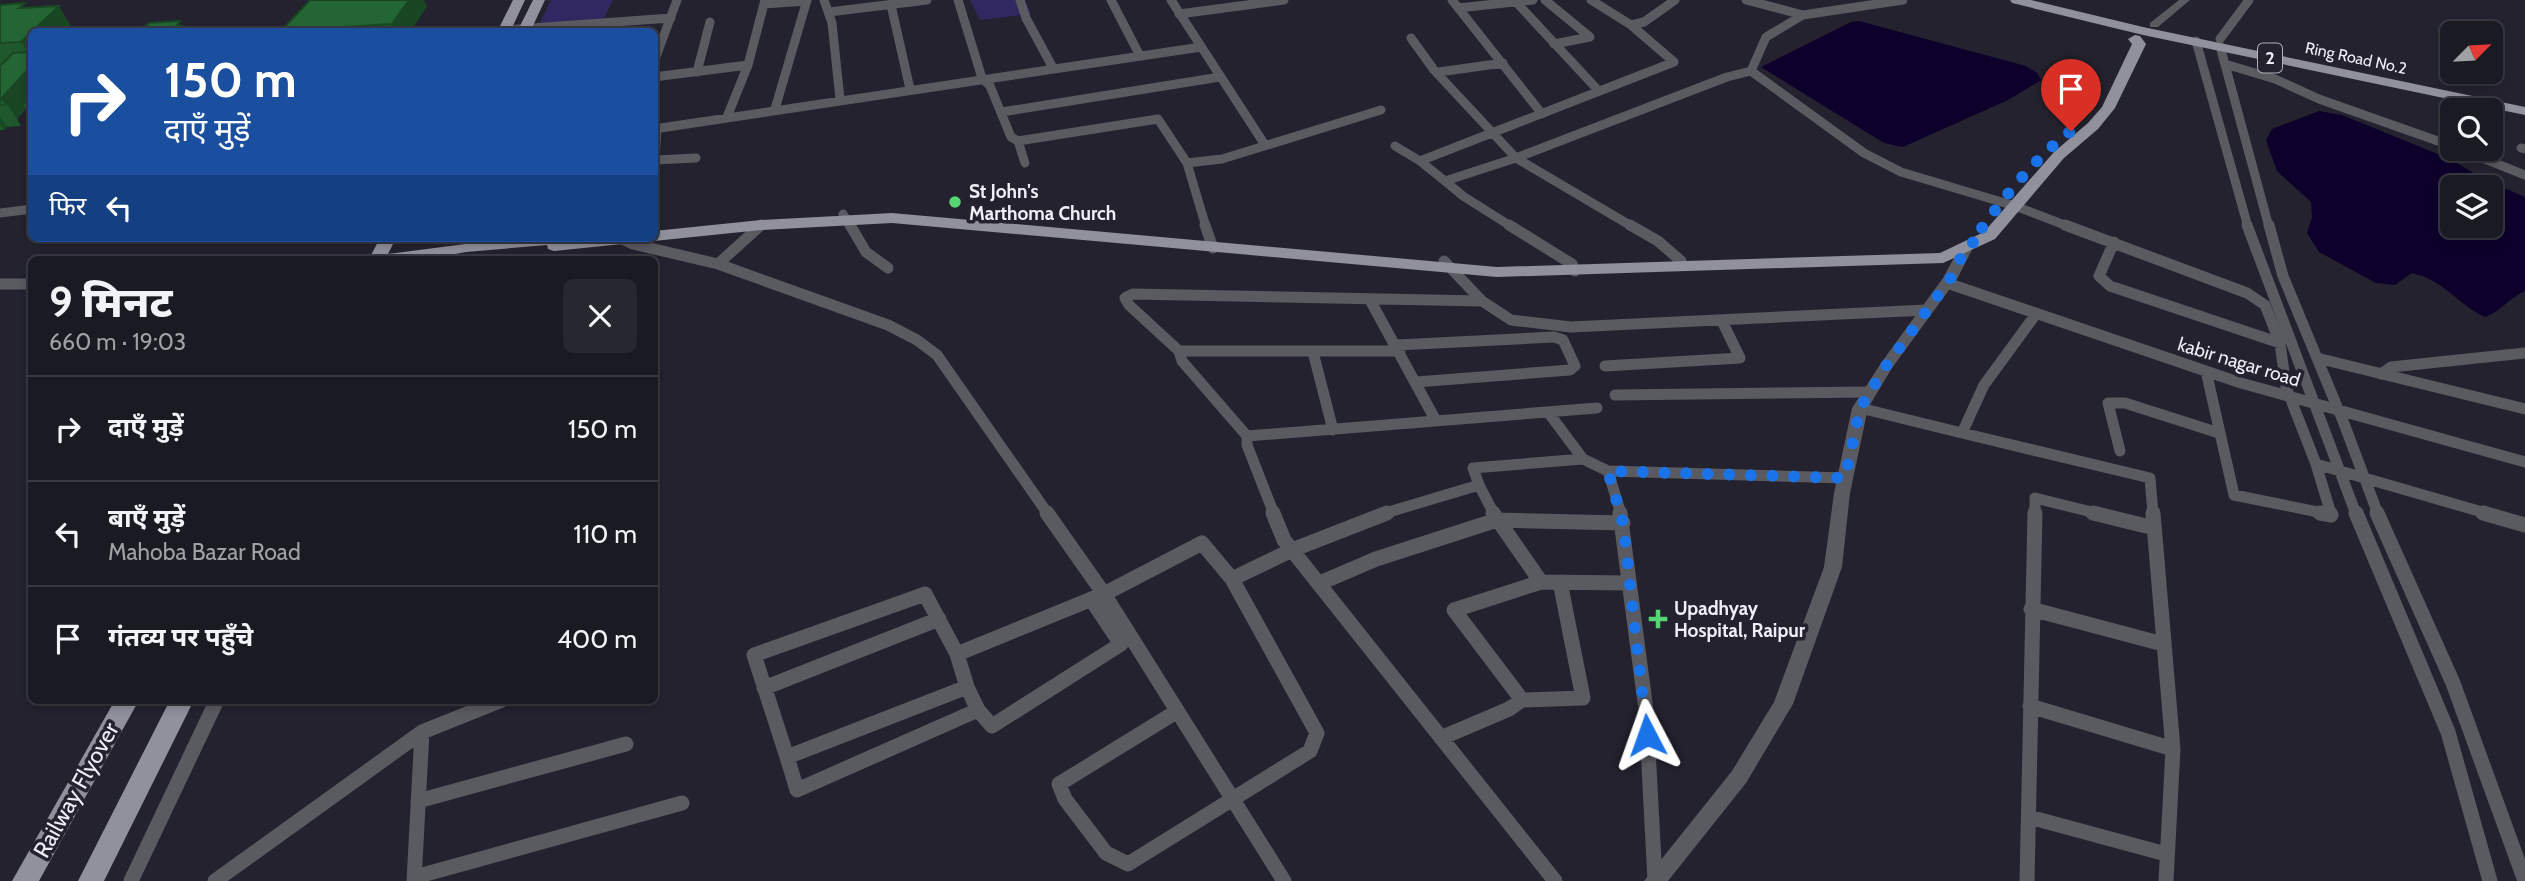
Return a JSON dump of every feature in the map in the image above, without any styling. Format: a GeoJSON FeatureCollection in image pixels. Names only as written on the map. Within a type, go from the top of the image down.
{"type":"FeatureCollection","features":[{"type":"Feature","properties":{"kind":"main road"},"geometry":{"type":"LineString","coordinates":[[505,28],[519,0]]}},
{"type":"Feature","properties":{"kind":"main road"},"geometry":{"type":"LineString","coordinates":[[525,28],[539,0]]}},
{"type":"Feature","properties":{"kind":"main road","name":"Ring Road No.2"},"geometry":{"type":"LineString","coordinates":[[2016,0],[2144,32],[2220,43],[2525,111]]}},
{"type":"Feature","properties":{"kind":"main road","name":"Ring Road No.2"},"geometry":{"type":"LineString","coordinates":[[2046,0],[2144,32],[2220,43],[2525,103]]}},
{"type":"Feature","properties":{"kind":"main road"},"geometry":{"type":"LineString","coordinates":[[1573,267],[1943,258],[1950,252],[1989,236],[2008,205],[2059,155],[2081,128],[2111,103],[2144,32]]}},
{"type":"Feature","properties":{"kind":"main road"},"geometry":{"type":"LineString","coordinates":[[658,230],[845,217],[941,221],[1211,242],[1497,272],[1936,249],[1950,252]]}},
{"type":"Feature","properties":{"kind":"main road"},"geometry":{"type":"LineString","coordinates":[[658,236],[845,217]]}},
{"type":"Feature","properties":{"kind":"main road"},"geometry":{"type":"LineString","coordinates":[[415,256],[453,251],[463,247],[521,242]]}},
{"type":"Feature","properties":{"kind":"main road"},"geometry":{"type":"LineString","coordinates":[[453,251],[460,255],[586,242]]}},
{"type":"Feature","properties":{"kind":"main road","name":"Railway Flyover"},"geometry":{"type":"LineString","coordinates":[[25,881],[125,704]]}},
{"type":"Feature","properties":{"kind":"main road"},"geometry":{"type":"LineString","coordinates":[[91,881],[180,704]]}},
{"type":"Feature","properties":{"kind":"street"},"geometry":{"type":"LineString","coordinates":[[658,52],[677,0]]}},
{"type":"Feature","properties":{"kind":"street"},"geometry":{"type":"LineString","coordinates":[[727,117],[748,65],[765,2],[807,0],[775,110]]}},
{"type":"Feature","properties":{"kind":"street"},"geometry":{"type":"LineString","coordinates":[[824,0],[829,12],[840,99]]}},
{"type":"Feature","properties":{"kind":"street"},"geometry":{"type":"LineString","coordinates":[[829,12],[927,0]]}},
{"type":"Feature","properties":{"kind":"street"},"geometry":{"type":"LineString","coordinates":[[958,0],[982,78],[990,86],[1011,137],[1018,141],[1158,119],[1187,163],[1186,167],[1211,242]]}},
{"type":"Feature","properties":{"kind":"street"},"geometry":{"type":"LineString","coordinates":[[1020,0],[1053,68]]}},
{"type":"Feature","properties":{"kind":"street"},"geometry":{"type":"LineString","coordinates":[[1111,0],[1140,56]]}},
{"type":"Feature","properties":{"kind":"street"},"geometry":{"type":"LineString","coordinates":[[1171,0],[1265,145]]}},
{"type":"Feature","properties":{"kind":"street"},"geometry":{"type":"LineString","coordinates":[[1179,14],[1284,0]]}},
{"type":"Feature","properties":{"kind":"street"},"geometry":{"type":"LineString","coordinates":[[1452,0],[1542,114]]}},
{"type":"Feature","properties":{"kind":"street"},"geometry":{"type":"LineString","coordinates":[[1458,8],[1533,0]]}},
{"type":"Feature","properties":{"kind":"street"},"geometry":{"type":"LineString","coordinates":[[1545,0],[1590,37],[1554,44]]}},
{"type":"Feature","properties":{"kind":"street"},"geometry":{"type":"LineString","coordinates":[[1420,161],[1542,114],[1596,88],[1674,61],[1631,25],[1591,0]]}},
{"type":"Feature","properties":{"kind":"street"},"geometry":{"type":"LineString","coordinates":[[1631,25],[1644,22],[1675,0]]}},
{"type":"Feature","properties":{"kind":"street"},"geometry":{"type":"LineString","coordinates":[[1746,0],[1803,15]]}},
{"type":"Feature","properties":{"kind":"street"},"geometry":{"type":"LineString","coordinates":[[1751,71],[1766,37],[1803,15],[1903,0]]}},
{"type":"Feature","properties":{"kind":"street"},"geometry":{"type":"LineString","coordinates":[[2144,32],[2185,0]]}},
{"type":"Feature","properties":{"kind":"street"},"geometry":{"type":"LineString","coordinates":[[2249,0],[2220,43],[2283,276],[2337,406],[2380,521],[2453,683],[2525,881]]}},
{"type":"Feature","properties":{"kind":"street"},"geometry":{"type":"LineString","coordinates":[[1517,3],[1596,88]]}},
{"type":"Feature","properties":{"kind":"street"},"geometry":{"type":"LineString","coordinates":[[891,5],[910,89]]}},
{"type":"Feature","properties":{"kind":"street"},"geometry":{"type":"LineString","coordinates":[[586,28],[671,18]]}},
{"type":"Feature","properties":{"kind":"street"},"geometry":{"type":"LineString","coordinates":[[696,72],[710,22]]}},
{"type":"Feature","properties":{"kind":"street"},"geometry":{"type":"LineString","coordinates":[[1411,38],[1516,158],[1658,241],[1681,261]]}},
{"type":"Feature","properties":{"kind":"street"},"geometry":{"type":"LineString","coordinates":[[2196,41],[2245,219],[2340,471],[2448,732],[2490,881]]}},
{"type":"Feature","properties":{"kind":"street"},"geometry":{"type":"LineString","coordinates":[[658,129],[840,99],[1201,47]]}},
{"type":"Feature","properties":{"kind":"street"},"geometry":{"type":"LineString","coordinates":[[1439,72],[1503,63]]}},
{"type":"Feature","properties":{"kind":"street"},"geometry":{"type":"LineString","coordinates":[[2225,64],[2275,79],[2319,99],[2440,142]]}},
{"type":"Feature","properties":{"kind":"street"},"geometry":{"type":"LineString","coordinates":[[658,77],[748,65]]}},
{"type":"Feature","properties":{"kind":"street"},"geometry":{"type":"LineString","coordinates":[[1445,181],[1516,158],[1727,77],[1751,71]]}},
{"type":"Feature","properties":{"kind":"street"},"geometry":{"type":"LineString","coordinates":[[1751,71],[1864,153],[1901,172],[2008,205],[2259,299],[2266,305],[2280,344],[2287,392],[2316,464],[2331,515],[2234,495],[2206,371]]}},
{"type":"Feature","properties":{"kind":"street"},"geometry":{"type":"LineString","coordinates":[[1002,112],[1220,77]]}},
{"type":"Feature","properties":{"kind":"street"},"geometry":{"type":"LineString","coordinates":[[1187,163],[1222,159],[1381,110]]}},
{"type":"Feature","properties":{"kind":"street"},"geometry":{"type":"LineString","coordinates":[[1018,141],[1025,163]]}},
{"type":"Feature","properties":{"kind":"street"},"geometry":{"type":"LineString","coordinates":[[1395,145],[1420,161],[1463,196],[1573,267]]}},
{"type":"Feature","properties":{"kind":"street"},"geometry":{"type":"LineString","coordinates":[[658,160],[696,158]]}},
{"type":"Feature","properties":{"kind":"street"},"geometry":{"type":"LineString","coordinates":[[2490,161],[2525,175]]}},
{"type":"Feature","properties":{"kind":"street"},"geometry":{"type":"LineString","coordinates":[[0,213],[28,210]]}},
{"type":"Feature","properties":{"kind":"street"},"geometry":{"type":"LineString","coordinates":[[845,217],[866,252],[888,268]]}},
{"type":"Feature","properties":{"kind":"street"},"geometry":{"type":"LineString","coordinates":[[718,264],[761,225]]}},
{"type":"Feature","properties":{"kind":"street"},"geometry":{"type":"LineString","coordinates":[[639,242],[718,264],[888,325],[917,340],[937,355],[1176,712],[1284,881]]}},
{"type":"Feature","properties":{"kind":"street"},"geometry":{"type":"LineString","coordinates":[[1655,881],[1739,777],[1783,704],[1833,566],[1845,478],[1860,408],[1974,242]]}},
{"type":"Feature","properties":{"kind":"street"},"geometry":{"type":"LineString","coordinates":[[2114,243],[2099,276],[2110,286],[2280,344]]}},
{"type":"Feature","properties":{"kind":"street"},"geometry":{"type":"LineString","coordinates":[[1448,265],[1482,301],[1511,320],[1571,327],[1927,310]]}},
{"type":"Feature","properties":{"kind":"street"},"geometry":{"type":"LineString","coordinates":[[1948,281],[2287,392]]}},
{"type":"Feature","properties":{"kind":"street","name":"kabir nagar road"},"geometry":{"type":"LineString","coordinates":[[1948,281],[2036,314],[2206,371],[2337,406],[2525,462]]}},
{"type":"Feature","properties":{"kind":"street"},"geometry":{"type":"LineString","coordinates":[[0,284],[28,284]]}},
{"type":"Feature","properties":{"kind":"street"},"geometry":{"type":"LineString","coordinates":[[1482,301],[1133,294],[1125,298],[1129,305],[1179,351],[1182,361],[1247,436],[1247,445],[1284,540],[1555,881]]}},
{"type":"Feature","properties":{"kind":"street"},"geometry":{"type":"LineString","coordinates":[[1370,300],[1435,419]]}},
{"type":"Feature","properties":{"kind":"street"},"geometry":{"type":"LineString","coordinates":[[1962,433],[1984,385],[2036,314]]}},
{"type":"Feature","properties":{"kind":"street"},"geometry":{"type":"LineString","coordinates":[[1605,366],[1740,358],[1722,321]]}},
{"type":"Feature","properties":{"kind":"street"},"geometry":{"type":"LineString","coordinates":[[1179,351],[1313,352],[1554,337],[1563,340],[1575,366],[1570,370],[1416,382]]}},
{"type":"Feature","properties":{"kind":"street"},"geometry":{"type":"LineString","coordinates":[[1313,352],[1333,430]]}},
{"type":"Feature","properties":{"kind":"street"},"geometry":{"type":"LineString","coordinates":[[2381,374],[2391,367],[2525,353]]}},
{"type":"Feature","properties":{"kind":"street"},"geometry":{"type":"LineString","coordinates":[[2317,358],[2525,409]]}},
{"type":"Feature","properties":{"kind":"street"},"geometry":{"type":"LineString","coordinates":[[1615,394],[1870,392]]}},
{"type":"Feature","properties":{"kind":"street"},"geometry":{"type":"LineString","coordinates":[[2508,404],[2525,399]]}},
{"type":"Feature","properties":{"kind":"street"},"geometry":{"type":"LineString","coordinates":[[2120,451],[2108,402],[2125,403],[2219,433]]}},
{"type":"Feature","properties":{"kind":"street"},"geometry":{"type":"LineString","coordinates":[[2337,406],[2525,456]]}},
{"type":"Feature","properties":{"kind":"street"},"geometry":{"type":"LineString","coordinates":[[1247,436],[1597,408]]}},
{"type":"Feature","properties":{"kind":"street"},"geometry":{"type":"LineString","coordinates":[[1860,408],[2150,478],[2173,749],[2166,881]]}},
{"type":"Feature","properties":{"kind":"street"},"geometry":{"type":"LineString","coordinates":[[1548,412],[1583,459],[1608,471],[1845,478]]}},
{"type":"Feature","properties":{"kind":"street"},"geometry":{"type":"LineString","coordinates":[[1541,582],[1497,520],[1472,468],[1583,459]]}},
{"type":"Feature","properties":{"kind":"street"},"geometry":{"type":"LineString","coordinates":[[2316,464],[2525,524]]}},
{"type":"Feature","properties":{"kind":"street"},"geometry":{"type":"LineString","coordinates":[[1608,471],[1623,523],[1646,710],[1655,881]]}},
{"type":"Feature","properties":{"kind":"street"},"geometry":{"type":"LineString","coordinates":[[1233,579],[1292,550],[1370,518],[1479,485]]}},
{"type":"Feature","properties":{"kind":"street"},"geometry":{"type":"LineString","coordinates":[[2027,881],[2035,498],[2146,526]]}},
{"type":"Feature","properties":{"kind":"street"},"geometry":{"type":"LineString","coordinates":[[1320,583],[1376,559],[1497,520],[1623,523]]}},
{"type":"Feature","properties":{"kind":"street"},"geometry":{"type":"LineString","coordinates":[[957,654],[1097,596],[1202,543],[1233,579],[1317,733],[1310,751],[1128,864],[1106,853],[1065,799],[1059,784],[1176,712]]}},
{"type":"Feature","properties":{"kind":"street"},"geometry":{"type":"LineString","coordinates":[[1522,700],[1454,610],[1541,582],[1629,583]]}},
{"type":"Feature","properties":{"kind":"street"},"geometry":{"type":"LineString","coordinates":[[1441,738],[1509,709],[1522,700],[1583,698],[1560,582]]}},
{"type":"Feature","properties":{"kind":"street"},"geometry":{"type":"LineString","coordinates":[[978,710],[797,790],[754,655],[925,594],[957,654],[967,687],[978,710],[992,726],[1121,644],[1097,596]]}},
{"type":"Feature","properties":{"kind":"street"},"geometry":{"type":"LineString","coordinates":[[2031,609],[2163,644]]}},
{"type":"Feature","properties":{"kind":"street"},"geometry":{"type":"LineString","coordinates":[[765,688],[939,619]]}},
{"type":"Feature","properties":{"kind":"street"},"geometry":{"type":"LineString","coordinates":[[787,757],[967,687]]}},
{"type":"Feature","properties":{"kind":"street"},"geometry":{"type":"LineString","coordinates":[[131,881],[215,704]]}},
{"type":"Feature","properties":{"kind":"street"},"geometry":{"type":"LineString","coordinates":[[215,881],[422,732],[492,704]]}},
{"type":"Feature","properties":{"kind":"street"},"geometry":{"type":"LineString","coordinates":[[2029,706],[2173,749]]}},
{"type":"Feature","properties":{"kind":"street"},"geometry":{"type":"LineString","coordinates":[[422,732],[415,879],[682,803]]}},
{"type":"Feature","properties":{"kind":"street"},"geometry":{"type":"LineString","coordinates":[[418,801],[626,744]]}},
{"type":"Feature","properties":{"kind":"street"},"geometry":{"type":"LineString","coordinates":[[2029,817],[2166,854]]}},
{"type":"Feature","properties":{"kind":"shaded area"},"geometry":{"type":"Polygon","coordinates":[[[551,0],[613,0],[604,18],[539,25],[551,0]]]}},
{"type":"Feature","properties":{"kind":"shaded area"},"geometry":{"type":"Polygon","coordinates":[[[970,0],[1025,0],[1031,14],[980,20],[970,0]]]}},
{"type":"Feature","properties":{"kind":"shaded area"},"geometry":{"type":"Polygon","coordinates":[[[1859,21],[2026,66],[2037,73],[2041,80],[2008,100],[1903,147],[1884,143],[1761,67],[1851,22],[1859,21]]]}},
{"type":"Feature","properties":{"kind":"shaded area"},"geometry":{"type":"Polygon","coordinates":[[[2319,111],[2342,115],[2440,155],[2440,161],[2453,161],[2477,175],[2440,175],[2440,238],[2503,238],[2503,187],[2525,197],[2525,291],[2485,317],[2434,281],[2424,277],[2412,273],[2395,285],[2376,283],[2319,252],[2307,233],[2312,217],[2311,202],[2277,171],[2266,140],[2272,129],[2319,111]]]}},
{"type":"Feature","properties":{"kind":"building"},"geometry":{"type":"Polygon","coordinates":[[[310,0],[409,0],[392,24],[284,28],[310,0]]]}},
{"type":"Feature","properties":{"kind":"building"},"geometry":{"type":"Polygon","coordinates":[[[25,3],[19,8],[59,6],[36,28],[28,28],[28,35],[21,42],[0,43],[0,5],[25,3]]]}},
{"type":"Feature","properties":{"kind":"building"},"geometry":{"type":"Polygon","coordinates":[[[180,21],[177,25],[192,28],[140,28],[149,23],[180,21]]]}},
{"type":"Feature","properties":{"kind":"building"},"geometry":{"type":"Polygon","coordinates":[[[28,52],[28,69],[1,99],[7,104],[0,105],[0,66],[13,53],[28,52]]]}},
{"type":"Feature","properties":{"kind":"place","name":"St John's Marthoma Church"},"geometry":{"type":"Point","coordinates":[955,202]}},
{"type":"Feature","properties":{"kind":"place","name":"Upadhyay Hospital, Raipur"},"geometry":{"type":"Point","coordinates":[1658,619]}},
{"type":"Feature","properties":{"kind":"route"},"geometry":{"type":"LineString","coordinates":[[1647,735],[1623,523],[1608,471],[1845,478],[1860,408],[1886,366],[1950,279],[1967,246],[1982,237],[1979,232],[2000,203],[2045,151],[2071,131]]}}]}
